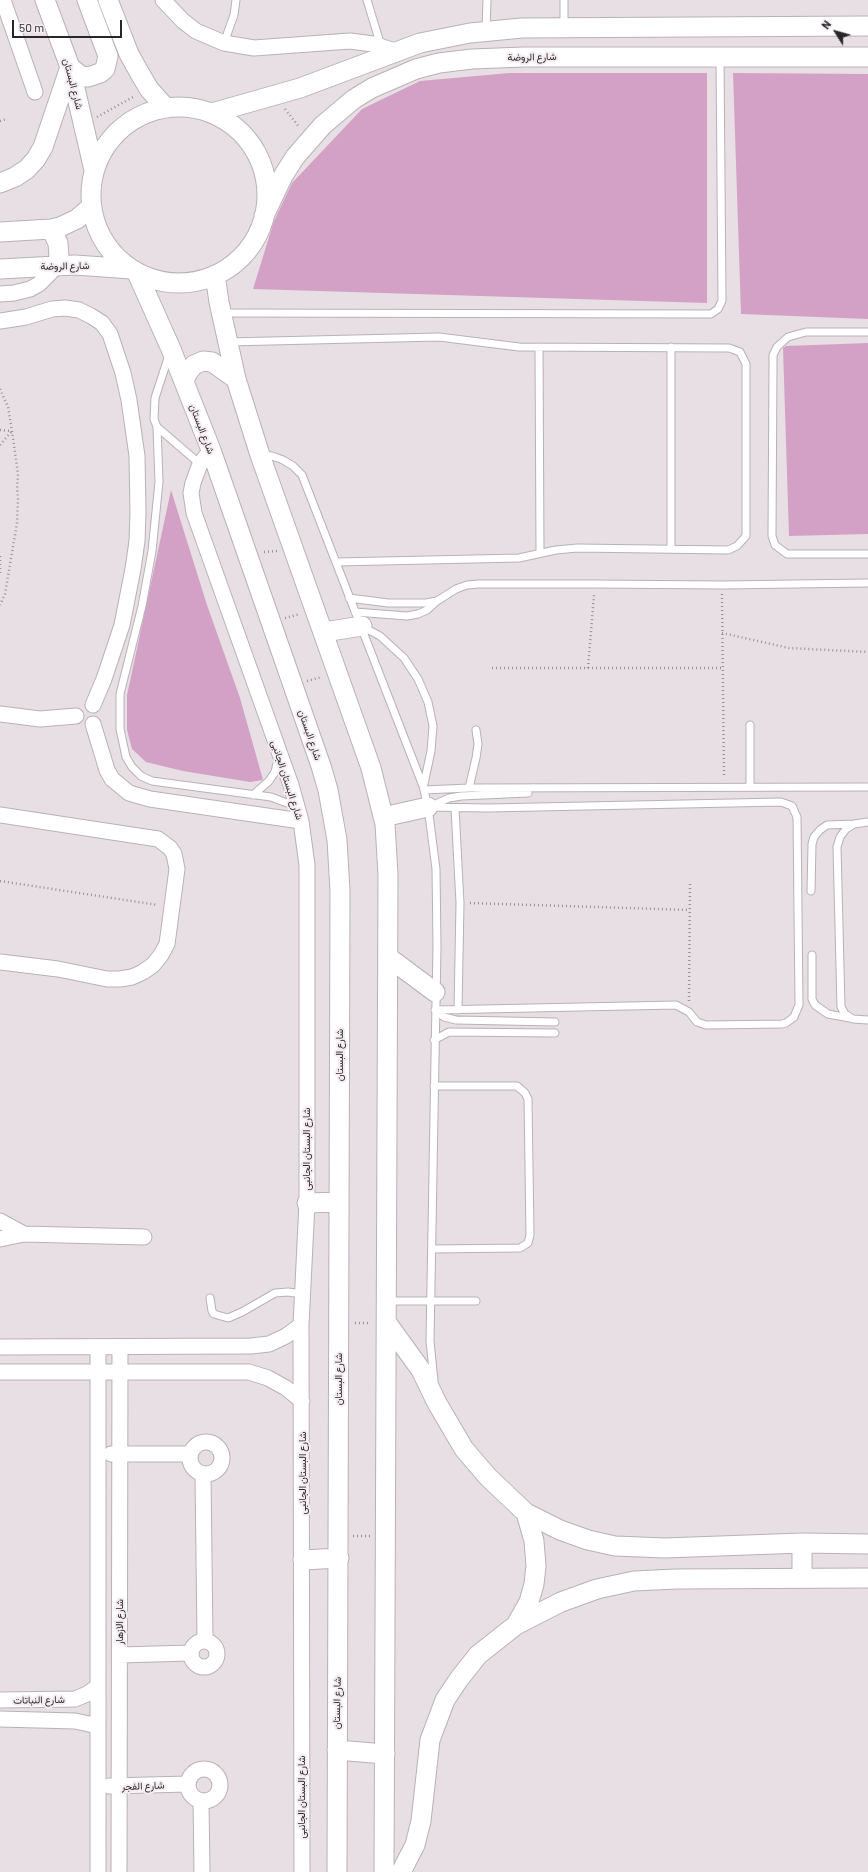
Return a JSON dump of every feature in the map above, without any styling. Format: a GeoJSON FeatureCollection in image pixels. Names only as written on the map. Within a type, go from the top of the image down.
{"type":"FeatureCollection","features":[{"type":"Feature","properties":{"kind":"street"},"geometry":{"type":"LineString","coordinates":[[3,0],[35,92]]}},
{"type":"Feature","properties":{"kind":"street","name":"شارع البستان"},"geometry":{"type":"LineString","coordinates":[[45,0],[70,67],[94,170]]}},
{"type":"Feature","properties":{"kind":"street"},"geometry":{"type":"LineString","coordinates":[[0,183],[15,178],[27,169],[36,159],[42,147],[70,67],[82,76],[94,76],[105,68],[108,62],[108,56],[87,0]]}},
{"type":"Feature","properties":{"kind":"street"},"geometry":{"type":"LineString","coordinates":[[108,0],[129,54],[149,89],[166,108]]}},
{"type":"Feature","properties":{"kind":"street"},"geometry":{"type":"LineString","coordinates":[[163,0],[196,31],[224,44],[254,48],[350,41],[388,49]]}},
{"type":"Feature","properties":{"kind":"street"},"geometry":{"type":"LineString","coordinates":[[212,113],[275,96],[324,80],[388,49],[444,37],[486,31],[564,28],[868,26]]}},
{"type":"Feature","properties":{"kind":"street","name":"شارع الروضة"},"geometry":{"type":"LineString","coordinates":[[264,216],[283,176],[309,140],[338,112],[372,88],[416,69],[440,63],[472,59],[524,57],[868,57]]}},
{"type":"Feature","properties":{"kind":"street"},"geometry":{"type":"LineString","coordinates":[[166,108],[194,108],[212,113],[226,120],[249,141],[257,154],[263,169],[267,200],[259,231],[246,251],[229,267],[215,275],[190,282],[176,283],[163,282],[134,271],[119,260],[108,248],[98,229],[91,207],[92,182],[94,170],[99,157],[116,134],[138,116],[166,108]]}},
{"type":"Feature","properties":{"kind":"street"},"geometry":{"type":"LineString","coordinates":[[0,232],[51,229],[69,224],[91,207]]}},
{"type":"Feature","properties":{"kind":"street"},"geometry":{"type":"LineString","coordinates":[[0,294],[14,294],[30,289],[39,284],[57,266],[59,258],[58,243],[51,229]]}},
{"type":"Feature","properties":{"kind":"street","name":"شارع الروضة"},"geometry":{"type":"LineString","coordinates":[[0,269],[94,266],[134,271]]}},
{"type":"Feature","properties":{"kind":"street","name":"شارع البستان"},"geometry":{"type":"LineString","coordinates":[[134,271],[171,349],[184,381],[205,457],[247,554],[294,686],[328,790],[339,859],[339,1558],[337,1872]]}},
{"type":"Feature","properties":{"kind":"street"},"geometry":{"type":"LineString","coordinates":[[215,275],[221,313],[236,379],[260,455],[324,632],[376,786],[383,817],[388,859],[384,1872]]}},
{"type":"Feature","properties":{"kind":"street"},"geometry":{"type":"LineString","coordinates":[[0,321],[26,317],[52,309],[65,308],[78,310],[102,323],[110,334],[123,373],[130,407],[137,456],[137,541],[132,576],[122,625],[104,679],[93,705]]}},
{"type":"Feature","properties":{"kind":"street"},"geometry":{"type":"LineString","coordinates":[[184,381],[188,372],[194,365],[203,361],[216,364],[236,379]]}},
{"type":"Feature","properties":{"kind":"street","name":"شارع البستان الجانبى"},"geometry":{"type":"LineString","coordinates":[[205,457],[196,474],[191,493],[194,513],[279,752],[299,814],[305,843],[308,887],[307,1203],[301,1325],[303,1560],[302,1872]]}},
{"type":"Feature","properties":{"kind":"street"},"geometry":{"type":"LineString","coordinates":[[324,632],[359,619]]}},
{"type":"Feature","properties":{"kind":"street"},"geometry":{"type":"LineString","coordinates":[[88,703],[93,705],[98,714],[97,720],[93,724],[82,724],[76,716],[77,710],[82,704],[88,703]]}},
{"type":"Feature","properties":{"kind":"street"},"geometry":{"type":"LineString","coordinates":[[0,714],[40,719],[76,716]]}},
{"type":"Feature","properties":{"kind":"street"},"geometry":{"type":"LineString","coordinates":[[93,724],[107,770],[116,783],[129,793],[150,799],[299,814]]}},
{"type":"Feature","properties":{"kind":"street"},"geometry":{"type":"LineString","coordinates":[[383,817],[425,794]]}},
{"type":"Feature","properties":{"kind":"street"},"geometry":{"type":"LineString","coordinates":[[0,815],[158,839],[170,848],[177,862],[167,944],[153,965],[143,972],[132,977],[107,979],[58,969],[0,962]]}},
{"type":"Feature","properties":{"kind":"street"},"geometry":{"type":"LineString","coordinates":[[388,957],[435,1001]]}},
{"type":"Feature","properties":{"kind":"street"},"geometry":{"type":"LineString","coordinates":[[307,1203],[339,1202]]}},
{"type":"Feature","properties":{"kind":"street"},"geometry":{"type":"LineString","coordinates":[[0,1221],[24,1234]]}},
{"type":"Feature","properties":{"kind":"street"},"geometry":{"type":"LineString","coordinates":[[0,1239],[24,1234],[144,1237]]}},
{"type":"Feature","properties":{"kind":"street"},"geometry":{"type":"LineString","coordinates":[[387,1323],[420,1370],[437,1403],[464,1449],[488,1477],[526,1513],[560,1530],[588,1540],[615,1546],[665,1548],[802,1543],[868,1544]]}},
{"type":"Feature","properties":{"kind":"street"},"geometry":{"type":"LineString","coordinates":[[3,1344],[98,1347],[251,1346],[275,1341],[286,1336],[301,1325]]}},
{"type":"Feature","properties":{"kind":"street","name":"شارع الازهار"},"geometry":{"type":"LineString","coordinates":[[119,1872],[120,1346]]}},
{"type":"Feature","properties":{"kind":"street"},"geometry":{"type":"LineString","coordinates":[[98,1347],[98,1872]]}},
{"type":"Feature","properties":{"kind":"street"},"geometry":{"type":"LineString","coordinates":[[0,1372],[249,1372],[268,1378],[286,1388],[302,1400]]}},
{"type":"Feature","properties":{"kind":"street"},"geometry":{"type":"LineString","coordinates":[[201,1442],[209,1442],[213,1444],[221,1453],[222,1461],[218,1468],[211,1473],[203,1474],[195,1471],[190,1463],[190,1454],[194,1447],[201,1442]]}},
{"type":"Feature","properties":{"kind":"street"},"geometry":{"type":"LineString","coordinates":[[98,1454],[190,1454]]}},
{"type":"Feature","properties":{"kind":"street"},"geometry":{"type":"LineString","coordinates":[[203,1474],[205,1640]]}},
{"type":"Feature","properties":{"kind":"street"},"geometry":{"type":"LineString","coordinates":[[516,1625],[529,1602],[534,1584],[536,1566],[534,1541],[526,1513]]}},
{"type":"Feature","properties":{"kind":"street"},"geometry":{"type":"LineString","coordinates":[[802,1543],[802,1578]]}},
{"type":"Feature","properties":{"kind":"street"},"geometry":{"type":"LineString","coordinates":[[303,1560],[339,1558]]}},
{"type":"Feature","properties":{"kind":"street"},"geometry":{"type":"LineString","coordinates":[[401,1872],[415,1845],[421,1821],[430,1740],[445,1700],[478,1655],[516,1625],[562,1602],[590,1592],[634,1581],[676,1579],[868,1578]]}},
{"type":"Feature","properties":{"kind":"street"},"geometry":{"type":"LineString","coordinates":[[205,1640],[212,1643],[217,1649],[217,1657],[213,1664],[205,1667],[198,1666],[192,1660],[190,1653],[193,1646],[198,1641],[205,1640]]}},
{"type":"Feature","properties":{"kind":"street"},"geometry":{"type":"LineString","coordinates":[[120,1655],[190,1653]]}},
{"type":"Feature","properties":{"kind":"street","name":"شارع النباتات"},"geometry":{"type":"LineString","coordinates":[[0,1700],[75,1699],[87,1694],[98,1686]]}},
{"type":"Feature","properties":{"kind":"street","name":"شارع النباتات"},"geometry":{"type":"LineString","coordinates":[[0,1719],[75,1721],[98,1726]]}},
{"type":"Feature","properties":{"kind":"street"},"geometry":{"type":"LineString","coordinates":[[337,1750],[385,1754]]}},
{"type":"Feature","properties":{"kind":"street"},"geometry":{"type":"LineString","coordinates":[[206,1768],[214,1771],[220,1778],[221,1787],[217,1795],[210,1800],[201,1801],[194,1798],[190,1792],[188,1784],[191,1776],[197,1770],[206,1768]]}},
{"type":"Feature","properties":{"kind":"street","name":"شارع الفجر"},"geometry":{"type":"LineString","coordinates":[[98,1786],[188,1784]]}},
{"type":"Feature","properties":{"kind":"street"},"geometry":{"type":"LineString","coordinates":[[201,1801],[202,1872]]}},
{"type":"Feature","properties":{"kind":"lane"},"geometry":{"type":"LineString","coordinates":[[224,44],[234,15],[236,0]]}},
{"type":"Feature","properties":{"kind":"lane"},"geometry":{"type":"LineString","coordinates":[[367,0],[388,49]]}},
{"type":"Feature","properties":{"kind":"lane"},"geometry":{"type":"LineString","coordinates":[[486,31],[487,0]]}},
{"type":"Feature","properties":{"kind":"lane"},"geometry":{"type":"LineString","coordinates":[[564,0],[564,28]]}},
{"type":"Feature","properties":{"kind":"lane"},"geometry":{"type":"LineString","coordinates":[[221,313],[711,314],[718,309],[722,301],[720,57]]}},
{"type":"Feature","properties":{"kind":"lane"},"geometry":{"type":"LineString","coordinates":[[868,332],[806,332],[788,337],[777,347],[773,355],[772,536],[775,545],[786,554],[868,554]]}},
{"type":"Feature","properties":{"kind":"lane"},"geometry":{"type":"LineString","coordinates":[[227,342],[439,337],[519,347],[729,348],[740,352],[746,364],[746,536],[737,546],[728,550],[577,548],[540,552],[519,558],[337,562]]}},
{"type":"Feature","properties":{"kind":"lane"},"geometry":{"type":"LineString","coordinates":[[539,347],[540,552]]}},
{"type":"Feature","properties":{"kind":"lane"},"geometry":{"type":"LineString","coordinates":[[671,347],[671,549]]}},
{"type":"Feature","properties":{"kind":"lane"},"geometry":{"type":"LineString","coordinates":[[171,349],[155,398],[154,418],[158,427],[159,482],[156,523],[146,586],[120,694],[119,717],[122,746],[132,767],[141,776],[152,781],[280,800],[299,814]]}},
{"type":"Feature","properties":{"kind":"lane"},"geometry":{"type":"LineString","coordinates":[[158,427],[205,457]]}},
{"type":"Feature","properties":{"kind":"lane"},"geometry":{"type":"LineString","coordinates":[[260,455],[272,456],[283,460],[302,474],[425,794],[436,869],[431,1357],[437,1403]]}},
{"type":"Feature","properties":{"kind":"lane"},"geometry":{"type":"LineString","coordinates":[[359,619],[418,614],[427,610],[437,601],[456,589],[467,586],[868,583]]}},
{"type":"Feature","properties":{"kind":"lane"},"geometry":{"type":"LineString","coordinates":[[349,598],[404,603],[437,601]]}},
{"type":"Feature","properties":{"kind":"lane"},"geometry":{"type":"LineString","coordinates":[[359,619],[404,658],[418,679],[428,702],[433,726],[425,794]]}},
{"type":"Feature","properties":{"kind":"lane"},"geometry":{"type":"LineString","coordinates":[[750,726],[750,786]]}},
{"type":"Feature","properties":{"kind":"lane"},"geometry":{"type":"LineString","coordinates":[[469,788],[478,744],[476,730]]}},
{"type":"Feature","properties":{"kind":"lane"},"geometry":{"type":"LineString","coordinates":[[253,795],[269,781],[275,772],[279,752]]}},
{"type":"Feature","properties":{"kind":"lane"},"geometry":{"type":"LineString","coordinates":[[425,794],[469,788],[750,786],[868,787]]}},
{"type":"Feature","properties":{"kind":"lane"},"geometry":{"type":"LineString","coordinates":[[425,794],[449,798],[461,796],[528,793]]}},
{"type":"Feature","properties":{"kind":"lane"},"geometry":{"type":"LineString","coordinates":[[425,794],[455,808],[781,802],[792,806],[797,817],[798,1005],[796,1013],[790,1020],[782,1024],[706,1025],[697,1022],[689,1012],[676,1004],[458,1010],[435,1001]]}},
{"type":"Feature","properties":{"kind":"lane"},"geometry":{"type":"LineString","coordinates":[[455,808],[460,903],[458,1010]]}},
{"type":"Feature","properties":{"kind":"lane"},"geometry":{"type":"LineString","coordinates":[[811,891],[812,844],[814,838],[820,830],[827,825],[868,822]]}},
{"type":"Feature","properties":{"kind":"lane"},"geometry":{"type":"LineString","coordinates":[[853,1019],[846,1014],[841,1007],[839,998],[837,847],[840,837],[854,824]]}},
{"type":"Feature","properties":{"kind":"lane"},"geometry":{"type":"LineString","coordinates":[[812,955],[812,999],[815,1005],[828,1014],[868,1021]]}},
{"type":"Feature","properties":{"kind":"lane"},"geometry":{"type":"LineString","coordinates":[[435,1001],[444,1017],[456,1020],[555,1022]]}},
{"type":"Feature","properties":{"kind":"lane"},"geometry":{"type":"LineString","coordinates":[[434,1040],[449,1032],[555,1033]]}},
{"type":"Feature","properties":{"kind":"lane"},"geometry":{"type":"LineString","coordinates":[[432,1249],[520,1248],[528,1242],[530,1235],[528,1099],[525,1093],[517,1086],[434,1086]]}},
{"type":"Feature","properties":{"kind":"lane"},"geometry":{"type":"LineString","coordinates":[[210,1298],[212,1311],[214,1314],[228,1318],[242,1312],[275,1293],[288,1292],[302,1294]]}},
{"type":"Feature","properties":{"kind":"lane"},"geometry":{"type":"LineString","coordinates":[[387,1301],[476,1301]]}},
{"type":"Feature","properties":{"kind":"path"},"geometry":{"type":"LineString","coordinates":[[83,124],[149,89]]}},
{"type":"Feature","properties":{"kind":"path"},"geometry":{"type":"LineString","coordinates":[[275,96],[309,140]]}},
{"type":"Feature","properties":{"kind":"path"},"geometry":{"type":"LineString","coordinates":[[0,121],[7,119]]}},
{"type":"Feature","properties":{"kind":"path"},"geometry":{"type":"LineString","coordinates":[[0,389],[8,407],[18,474],[18,514],[5,594],[0,605]]}},
{"type":"Feature","properties":{"kind":"path"},"geometry":{"type":"LineString","coordinates":[[0,430],[12,431]]}},
{"type":"Feature","properties":{"kind":"path"},"geometry":{"type":"LineString","coordinates":[[0,445],[12,431]]}},
{"type":"Feature","properties":{"kind":"path"},"geometry":{"type":"LineString","coordinates":[[247,554],[294,549]]}},
{"type":"Feature","properties":{"kind":"path"},"geometry":{"type":"LineString","coordinates":[[0,556],[0,574]]}},
{"type":"Feature","properties":{"kind":"path"},"geometry":{"type":"LineString","coordinates":[[588,668],[595,584]]}},
{"type":"Feature","properties":{"kind":"path"},"geometry":{"type":"LineString","coordinates":[[722,585],[724,787]]}},
{"type":"Feature","properties":{"kind":"path"},"geometry":{"type":"LineString","coordinates":[[271,622],[316,610]]}},
{"type":"Feature","properties":{"kind":"path"},"geometry":{"type":"LineString","coordinates":[[722,633],[789,648],[868,652]]}},
{"type":"Feature","properties":{"kind":"path"},"geometry":{"type":"LineString","coordinates":[[492,668],[723,668]]}},
{"type":"Feature","properties":{"kind":"path"},"geometry":{"type":"LineString","coordinates":[[294,686],[337,671]]}},
{"type":"Feature","properties":{"kind":"path"},"geometry":{"type":"LineString","coordinates":[[0,881],[172,907]]}},
{"type":"Feature","properties":{"kind":"path"},"geometry":{"type":"LineString","coordinates":[[689,1012],[690,882]]}},
{"type":"Feature","properties":{"kind":"path"},"geometry":{"type":"LineString","coordinates":[[493,904],[690,910]]}},
{"type":"Feature","properties":{"kind":"path"},"geometry":{"type":"LineString","coordinates":[[339,1324],[387,1323]]}},
{"type":"Feature","properties":{"kind":"path"},"geometry":{"type":"LineString","coordinates":[[339,1536],[386,1535]]}},
{"type":"Feature","properties":{"kind":"building"},"geometry":{"type":"Polygon","coordinates":[[[509,73],[707,73],[707,303],[253,289],[274,221],[292,183],[362,109],[420,81],[509,73]]]}},
{"type":"Feature","properties":{"kind":"building"},"geometry":{"type":"Polygon","coordinates":[[[733,73],[868,74],[868,319],[741,314],[733,73]]]}},
{"type":"Feature","properties":{"kind":"building"},"geometry":{"type":"Polygon","coordinates":[[[868,343],[868,534],[789,536],[783,348],[786,346],[868,343]]]}},
{"type":"Feature","properties":{"kind":"building"},"geometry":{"type":"Polygon","coordinates":[[[171,490],[207,605],[240,698],[263,780],[250,782],[183,771],[146,762],[132,749],[127,730],[127,695],[171,490]]]}}]}
